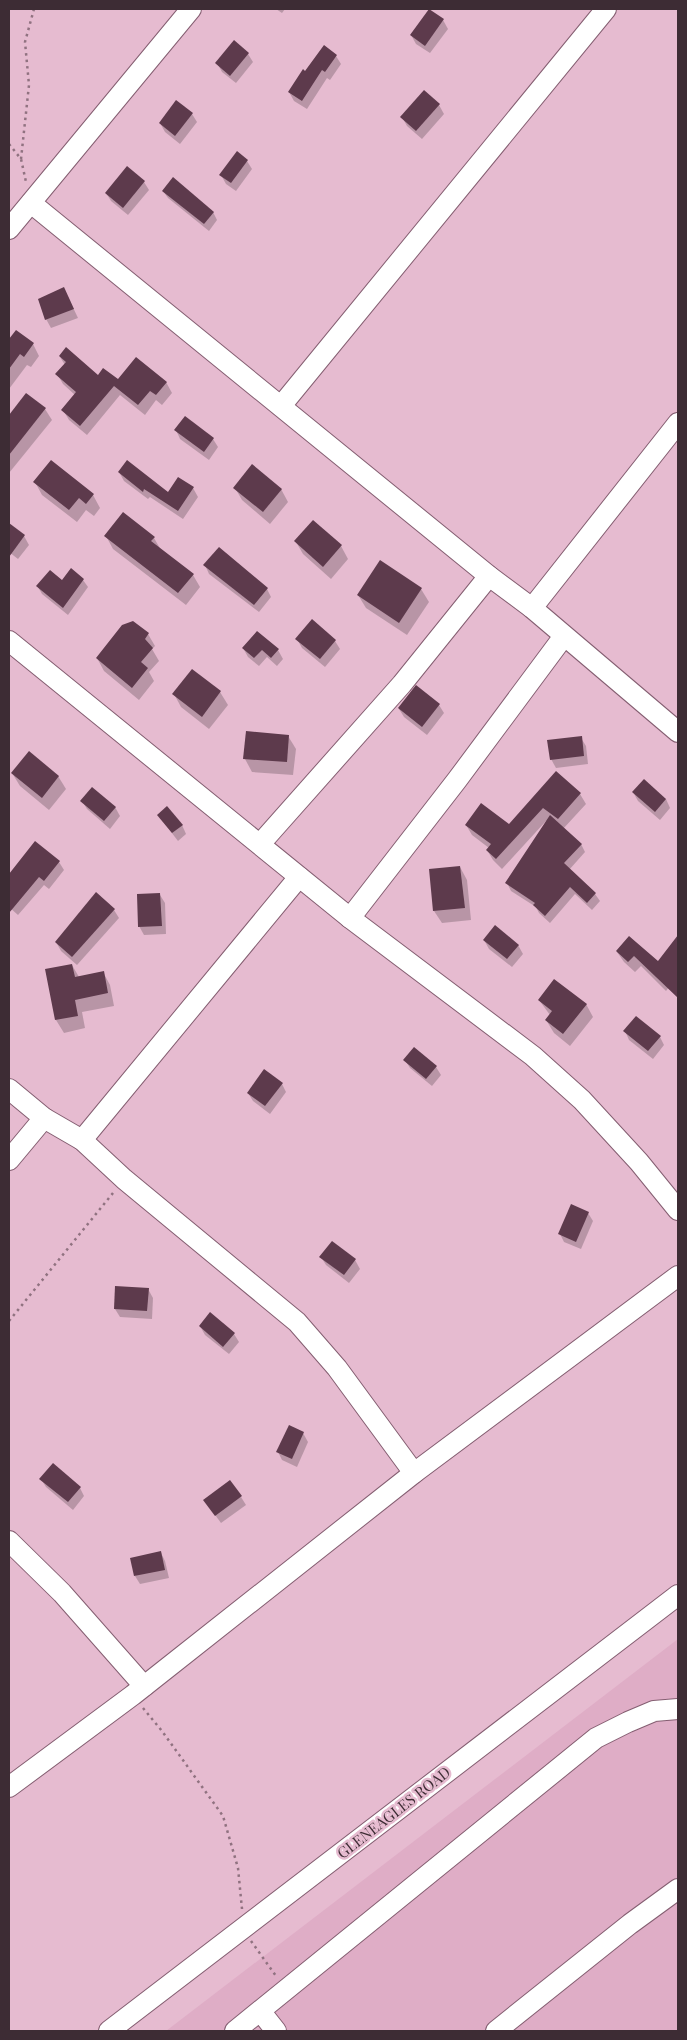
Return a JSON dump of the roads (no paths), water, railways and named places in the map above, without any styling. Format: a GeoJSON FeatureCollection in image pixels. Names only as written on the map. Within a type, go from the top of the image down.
{"type":"FeatureCollection","features":[{"type":"Feature","properties":{"kind":"street"},"geometry":{"type":"LineString","coordinates":[[9,229],[191,9]]}},
{"type":"Feature","properties":{"kind":"street"},"geometry":{"type":"LineString","coordinates":[[281,406],[606,9]]}},
{"type":"Feature","properties":{"kind":"street"},"geometry":{"type":"LineString","coordinates":[[30,203],[489,576],[532,608],[678,732]]}},
{"type":"Feature","properties":{"kind":"street"},"geometry":{"type":"LineString","coordinates":[[532,608],[678,423]]}},
{"type":"Feature","properties":{"kind":"street"},"geometry":{"type":"LineString","coordinates":[[260,844],[402,684],[489,576]]}},
{"type":"Feature","properties":{"kind":"street"},"geometry":{"type":"LineString","coordinates":[[350,918],[457,780],[564,636]]}},
{"type":"Feature","properties":{"kind":"street"},"geometry":{"type":"LineString","coordinates":[[9,641],[350,918],[533,1056],[582,1100],[678,1210]]}},
{"type":"Feature","properties":{"kind":"street"},"geometry":{"type":"LineString","coordinates":[[82,1140],[299,877]]}},
{"type":"Feature","properties":{"kind":"street"},"geometry":{"type":"LineString","coordinates":[[9,1088],[44,1118],[82,1140],[124,1179],[297,1322],[337,1368],[414,1473]]}},
{"type":"Feature","properties":{"kind":"street"},"geometry":{"type":"LineString","coordinates":[[9,1160],[44,1118]]}},
{"type":"Feature","properties":{"kind":"street"},"geometry":{"type":"LineString","coordinates":[[9,1787],[138,1690],[414,1473],[678,1276]]}},
{"type":"Feature","properties":{"kind":"street"},"geometry":{"type":"LineString","coordinates":[[9,1541],[62,1593],[138,1690]]}},
{"type":"Feature","properties":{"kind":"street","name":"GLENEAGLES ROAD"},"geometry":{"type":"LineString","coordinates":[[110,2031],[678,1595]]}},
{"type":"Feature","properties":{"kind":"street"},"geometry":{"type":"LineString","coordinates":[[235,2031],[261,2012],[596,1738],[628,1722],[654,1712],[678,1709]]}},
{"type":"Feature","properties":{"kind":"street"},"geometry":{"type":"LineString","coordinates":[[496,2031],[630,1924],[678,1889]]}},
{"type":"Feature","properties":{"kind":"street"},"geometry":{"type":"LineString","coordinates":[[261,2012],[276,2031]]}}]}
